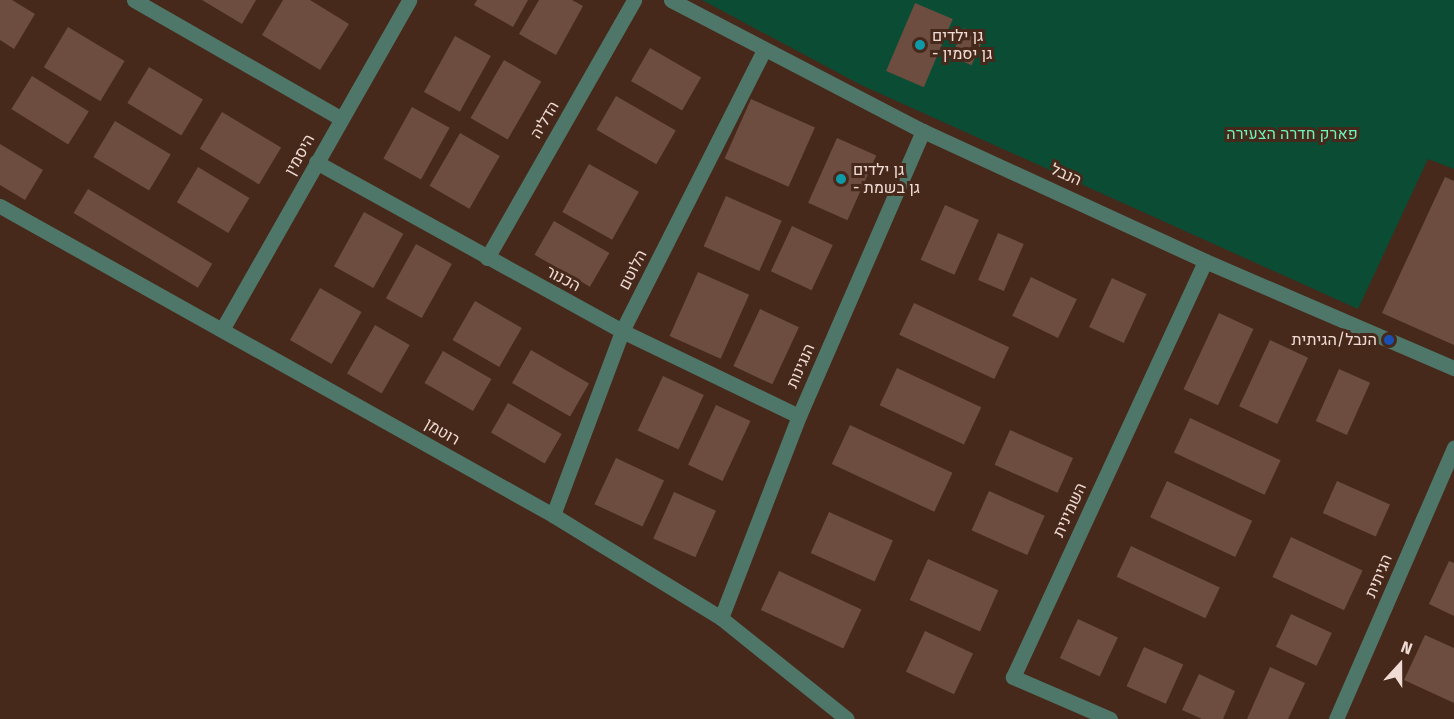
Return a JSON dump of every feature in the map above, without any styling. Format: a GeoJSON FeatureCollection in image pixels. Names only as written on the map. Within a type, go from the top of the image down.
{"type":"FeatureCollection","features":[{"type":"Feature","properties":{"kind":"street"},"geometry":{"type":"LineString","coordinates":[[134,0],[340,118]]}},
{"type":"Feature","properties":{"kind":"street","name":"היסמין"},"geometry":{"type":"LineString","coordinates":[[223,328],[340,118],[409,0]]}},
{"type":"Feature","properties":{"kind":"street","name":"הדליה"},"geometry":{"type":"LineString","coordinates":[[487,258],[634,0]]}},
{"type":"Feature","properties":{"kind":"street","name":"הנבל"},"geometry":{"type":"LineString","coordinates":[[671,0],[923,131],[1205,261],[1454,368]]}},
{"type":"Feature","properties":{"kind":"street","name":"הלוטם"},"geometry":{"type":"LineString","coordinates":[[553,515],[622,331],[764,50]]}},
{"type":"Feature","properties":{"kind":"street","name":"הנגינות"},"geometry":{"type":"LineString","coordinates":[[721,618],[799,416],[923,131]]}},
{"type":"Feature","properties":{"kind":"street","name":"הכנור"},"geometry":{"type":"LineString","coordinates":[[316,162],[622,331],[799,416]]}},
{"type":"Feature","properties":{"kind":"street","name":"רוטמן"},"geometry":{"type":"LineString","coordinates":[[0,206],[223,328],[553,515],[721,618],[848,719]]}},
{"type":"Feature","properties":{"kind":"street","name":"השמינית"},"geometry":{"type":"LineString","coordinates":[[1110,719],[1013,677],[1205,261]]}},
{"type":"Feature","properties":{"kind":"street","name":"הגיתית"},"geometry":{"type":"LineString","coordinates":[[1336,719],[1454,447]]}},
{"type":"Feature","properties":{"kind":"green space","name":"פארק חדרה הצעירה"},"geometry":{"type":"Polygon","coordinates":[[[702,0],[1454,0],[1454,169],[1428,159],[1358,309],[861,85],[702,0]]]}},
{"type":"Feature","properties":{"kind":"building"},"geometry":{"type":"Polygon","coordinates":[[[0,0],[12,0],[35,14],[14,49],[0,40],[0,0]]]}},
{"type":"Feature","properties":{"kind":"building"},"geometry":{"type":"Polygon","coordinates":[[[202,0],[256,0],[242,24],[202,0]]]}},
{"type":"Feature","properties":{"kind":"building"},"geometry":{"type":"Polygon","coordinates":[[[283,0],[310,0],[349,24],[320,70],[262,35],[283,0]]]}},
{"type":"Feature","properties":{"kind":"building"},"geometry":{"type":"Polygon","coordinates":[[[477,0],[528,0],[513,27],[474,5],[477,0]]]}},
{"type":"Feature","properties":{"kind":"building"},"geometry":{"type":"Polygon","coordinates":[[[539,0],[572,0],[583,6],[556,55],[519,34],[539,0]]]}},
{"type":"Feature","properties":{"kind":"building","name":"גן ילדים - גן יסמין"},"geometry":{"type":"Polygon","coordinates":[[[915,3],[953,19],[924,87],[886,71],[915,3]]]}},
{"type":"Feature","properties":{"kind":"building"},"geometry":{"type":"Polygon","coordinates":[[[68,27],[125,61],[100,101],[44,67],[68,27]]]}},
{"type":"Feature","properties":{"kind":"building"},"geometry":{"type":"Polygon","coordinates":[[[964,28],[984,37],[971,65],[951,56],[964,28]]]}},
{"type":"Feature","properties":{"kind":"building"},"geometry":{"type":"Polygon","coordinates":[[[455,36],[491,56],[460,112],[424,92],[455,36]]]}},
{"type":"Feature","properties":{"kind":"building"},"geometry":{"type":"Polygon","coordinates":[[[650,48],[701,78],[682,110],[631,81],[650,48]]]}},
{"type":"Feature","properties":{"kind":"building"},"geometry":{"type":"Polygon","coordinates":[[[504,60],[541,81],[508,140],[470,118],[504,60]]]}},
{"type":"Feature","properties":{"kind":"building"},"geometry":{"type":"Polygon","coordinates":[[[149,67],[203,99],[181,135],[127,103],[149,67]]]}},
{"type":"Feature","properties":{"kind":"building"},"geometry":{"type":"Polygon","coordinates":[[[32,76],[89,112],[68,145],[11,109],[32,76]]]}},
{"type":"Feature","properties":{"kind":"building"},"geometry":{"type":"Polygon","coordinates":[[[616,96],[676,130],[656,164],[596,130],[616,96]]]}},
{"type":"Feature","properties":{"kind":"building"},"geometry":{"type":"Polygon","coordinates":[[[751,99],[815,127],[789,187],[725,158],[751,99]]]}},
{"type":"Feature","properties":{"kind":"building"},"geometry":{"type":"Polygon","coordinates":[[[412,107],[450,128],[421,179],[383,159],[412,107]]]}},
{"type":"Feature","properties":{"kind":"building"},"geometry":{"type":"Polygon","coordinates":[[[222,112],[281,148],[259,184],[200,149],[222,112]]]}},
{"type":"Feature","properties":{"kind":"building"},"geometry":{"type":"Polygon","coordinates":[[[115,121],[171,154],[149,190],[93,157],[115,121]]]}},
{"type":"Feature","properties":{"kind":"building"},"geometry":{"type":"Polygon","coordinates":[[[460,133],[500,156],[469,209],[430,186],[460,133]]]}},
{"type":"Feature","properties":{"kind":"building","name":"גן ילדים - גן בשמת"},"geometry":{"type":"Polygon","coordinates":[[[837,138],[876,155],[847,220],[808,203],[837,138]]]}},
{"type":"Feature","properties":{"kind":"building"},"geometry":{"type":"Polygon","coordinates":[[[0,144],[43,170],[25,200],[0,185],[0,144]]]}},
{"type":"Feature","properties":{"kind":"building"},"geometry":{"type":"Polygon","coordinates":[[[589,164],[639,192],[612,240],[562,212],[589,164]]]}},
{"type":"Feature","properties":{"kind":"building"},"geometry":{"type":"Polygon","coordinates":[[[198,167],[249,198],[228,233],[177,202],[198,167]]]}},
{"type":"Feature","properties":{"kind":"building"},"geometry":{"type":"Polygon","coordinates":[[[1445,177],[1454,181],[1454,345],[1382,313],[1445,177]]]}},
{"type":"Feature","properties":{"kind":"building"},"geometry":{"type":"Polygon","coordinates":[[[88,189],[212,264],[198,288],[74,213],[88,189]]]}},
{"type":"Feature","properties":{"kind":"building"},"geometry":{"type":"Polygon","coordinates":[[[726,196],[782,221],[759,271],[704,246],[726,196]]]}},
{"type":"Feature","properties":{"kind":"building"},"geometry":{"type":"Polygon","coordinates":[[[945,205],[979,220],[954,275],[921,260],[945,205]]]}},
{"type":"Feature","properties":{"kind":"building"},"geometry":{"type":"Polygon","coordinates":[[[364,212],[403,234],[373,288],[334,266],[364,212]]]}},
{"type":"Feature","properties":{"kind":"building"},"geometry":{"type":"Polygon","coordinates":[[[554,221],[609,253],[590,287],[534,255],[554,221]]]}},
{"type":"Feature","properties":{"kind":"building"},"geometry":{"type":"Polygon","coordinates":[[[792,226],[833,245],[812,290],[771,271],[792,226]]]}},
{"type":"Feature","properties":{"kind":"building"},"geometry":{"type":"Polygon","coordinates":[[[998,233],[1024,244],[1004,291],[978,280],[998,233]]]}},
{"type":"Feature","properties":{"kind":"building"},"geometry":{"type":"Polygon","coordinates":[[[416,244],[452,264],[422,318],[386,298],[416,244]]]}},
{"type":"Feature","properties":{"kind":"building"},"geometry":{"type":"Polygon","coordinates":[[[698,272],[749,295],[721,359],[670,336],[698,272]]]}},
{"type":"Feature","properties":{"kind":"building"},"geometry":{"type":"Polygon","coordinates":[[[1031,277],[1077,299],[1058,338],[1012,316],[1031,277]]]}},
{"type":"Feature","properties":{"kind":"building"},"geometry":{"type":"Polygon","coordinates":[[[1112,278],[1146,294],[1124,343],[1089,327],[1112,278]]]}},
{"type":"Feature","properties":{"kind":"building"},"geometry":{"type":"Polygon","coordinates":[[[320,288],[362,312],[332,364],[290,340],[320,288]]]}},
{"type":"Feature","properties":{"kind":"building"},"geometry":{"type":"Polygon","coordinates":[[[475,301],[522,328],[499,367],[452,340],[475,301]]]}},
{"type":"Feature","properties":{"kind":"building"},"geometry":{"type":"Polygon","coordinates":[[[914,303],[1009,347],[994,379],[899,335],[914,303]]]}},
{"type":"Feature","properties":{"kind":"building"},"geometry":{"type":"Polygon","coordinates":[[[760,309],[799,327],[772,384],[733,366],[760,309]]]}},
{"type":"Feature","properties":{"kind":"building"},"geometry":{"type":"Polygon","coordinates":[[[1219,313],[1253,329],[1218,405],[1184,389],[1219,313]]]}},
{"type":"Feature","properties":{"kind":"building"},"geometry":{"type":"Polygon","coordinates":[[[375,325],[410,345],[382,393],[347,373],[375,325]]]}},
{"type":"Feature","properties":{"kind":"building"},"geometry":{"type":"Polygon","coordinates":[[[1270,340],[1308,358],[1277,424],[1239,406],[1270,340]]]}},
{"type":"Feature","properties":{"kind":"building"},"geometry":{"type":"Polygon","coordinates":[[[531,350],[589,384],[570,416],[512,383],[531,350]]]}},
{"type":"Feature","properties":{"kind":"building"},"geometry":{"type":"Polygon","coordinates":[[[443,351],[491,379],[473,411],[424,383],[443,351]]]}},
{"type":"Feature","properties":{"kind":"building"},"geometry":{"type":"Polygon","coordinates":[[[897,368],[981,407],[964,444],[880,405],[897,368]]]}},
{"type":"Feature","properties":{"kind":"building"},"geometry":{"type":"Polygon","coordinates":[[[1339,369],[1370,383],[1347,435],[1316,421],[1339,369]]]}},
{"type":"Feature","properties":{"kind":"building"},"geometry":{"type":"Polygon","coordinates":[[[663,376],[704,395],[678,449],[638,430],[663,376]]]}},
{"type":"Feature","properties":{"kind":"building"},"geometry":{"type":"Polygon","coordinates":[[[508,403],[562,434],[545,463],[491,432],[508,403]]]}},
{"type":"Feature","properties":{"kind":"building"},"geometry":{"type":"Polygon","coordinates":[[[716,405],[750,421],[723,481],[688,465],[716,405]]]}},
{"type":"Feature","properties":{"kind":"building"},"geometry":{"type":"Polygon","coordinates":[[[1190,418],[1281,460],[1265,495],[1174,452],[1190,418]]]}},
{"type":"Feature","properties":{"kind":"building"},"geometry":{"type":"Polygon","coordinates":[[[850,425],[952,473],[934,512],[832,464],[850,425]]]}},
{"type":"Feature","properties":{"kind":"building"},"geometry":{"type":"Polygon","coordinates":[[[1010,430],[1073,458],[1058,493],[995,465],[1010,430]]]}},
{"type":"Feature","properties":{"kind":"building"},"geometry":{"type":"Polygon","coordinates":[[[616,458],[664,480],[642,527],[594,504],[616,458]]]}},
{"type":"Feature","properties":{"kind":"building"},"geometry":{"type":"Polygon","coordinates":[[[1167,481],[1252,521],[1235,557],[1150,517],[1167,481]]]}},
{"type":"Feature","properties":{"kind":"building"},"geometry":{"type":"Polygon","coordinates":[[[1337,481],[1390,505],[1376,537],[1323,513],[1337,481]]]}},
{"type":"Feature","properties":{"kind":"building"},"geometry":{"type":"Polygon","coordinates":[[[989,491],[1045,516],[1027,555],[972,530],[989,491]]]}},
{"type":"Feature","properties":{"kind":"building"},"geometry":{"type":"Polygon","coordinates":[[[674,492],[716,511],[695,557],[653,539],[674,492]]]}},
{"type":"Feature","properties":{"kind":"building"},"geometry":{"type":"Polygon","coordinates":[[[829,512],[893,540],[875,582],[811,553],[829,512]]]}},
{"type":"Feature","properties":{"kind":"building"},"geometry":{"type":"Polygon","coordinates":[[[1291,537],[1363,570],[1344,610],[1272,577],[1291,537]]]}},
{"type":"Feature","properties":{"kind":"building"},"geometry":{"type":"Polygon","coordinates":[[[1131,546],[1220,587],[1205,618],[1117,577],[1131,546]]]}},
{"type":"Feature","properties":{"kind":"building"},"geometry":{"type":"Polygon","coordinates":[[[928,559],[998,590],[980,631],[910,600],[928,559]]]}},
{"type":"Feature","properties":{"kind":"building"},"geometry":{"type":"Polygon","coordinates":[[[1449,561],[1454,563],[1454,616],[1429,604],[1449,561]]]}},
{"type":"Feature","properties":{"kind":"building"},"geometry":{"type":"Polygon","coordinates":[[[779,571],[861,609],[843,648],[761,610],[779,571]]]}},
{"type":"Feature","properties":{"kind":"building"},"geometry":{"type":"Polygon","coordinates":[[[1291,614],[1332,633],[1317,666],[1276,647],[1291,614]]]}},
{"type":"Feature","properties":{"kind":"building"},"geometry":{"type":"Polygon","coordinates":[[[1078,619],[1118,638],[1100,677],[1060,658],[1078,619]]]}},
{"type":"Feature","properties":{"kind":"building"},"geometry":{"type":"Polygon","coordinates":[[[925,631],[973,653],[954,694],[906,672],[925,631]]]}},
{"type":"Feature","properties":{"kind":"building"},"geometry":{"type":"Polygon","coordinates":[[[1425,635],[1454,648],[1454,703],[1404,680],[1425,635]]]}},
{"type":"Feature","properties":{"kind":"building"},"geometry":{"type":"Polygon","coordinates":[[[1144,647],[1183,664],[1166,704],[1127,686],[1144,647]]]}},
{"type":"Feature","properties":{"kind":"building"},"geometry":{"type":"Polygon","coordinates":[[[1270,667],[1305,683],[1288,719],[1247,719],[1270,667]]]}},
{"type":"Feature","properties":{"kind":"building"},"geometry":{"type":"Polygon","coordinates":[[[1199,674],[1235,691],[1223,719],[1202,719],[1182,710],[1199,674]]]}},
{"type":"Feature","properties":{"kind":"place","name":"גן ילדים - גן יסמין"},"geometry":{"type":"Point","coordinates":[920,45]}},
{"type":"Feature","properties":{"kind":"place","name":"גן ילדים - גן בשמת"},"geometry":{"type":"Point","coordinates":[841,179]}},
{"type":"Feature","properties":{"kind":"place","name":"הנבל/הגיתית"},"geometry":{"type":"Point","coordinates":[1389,340]}}]}
